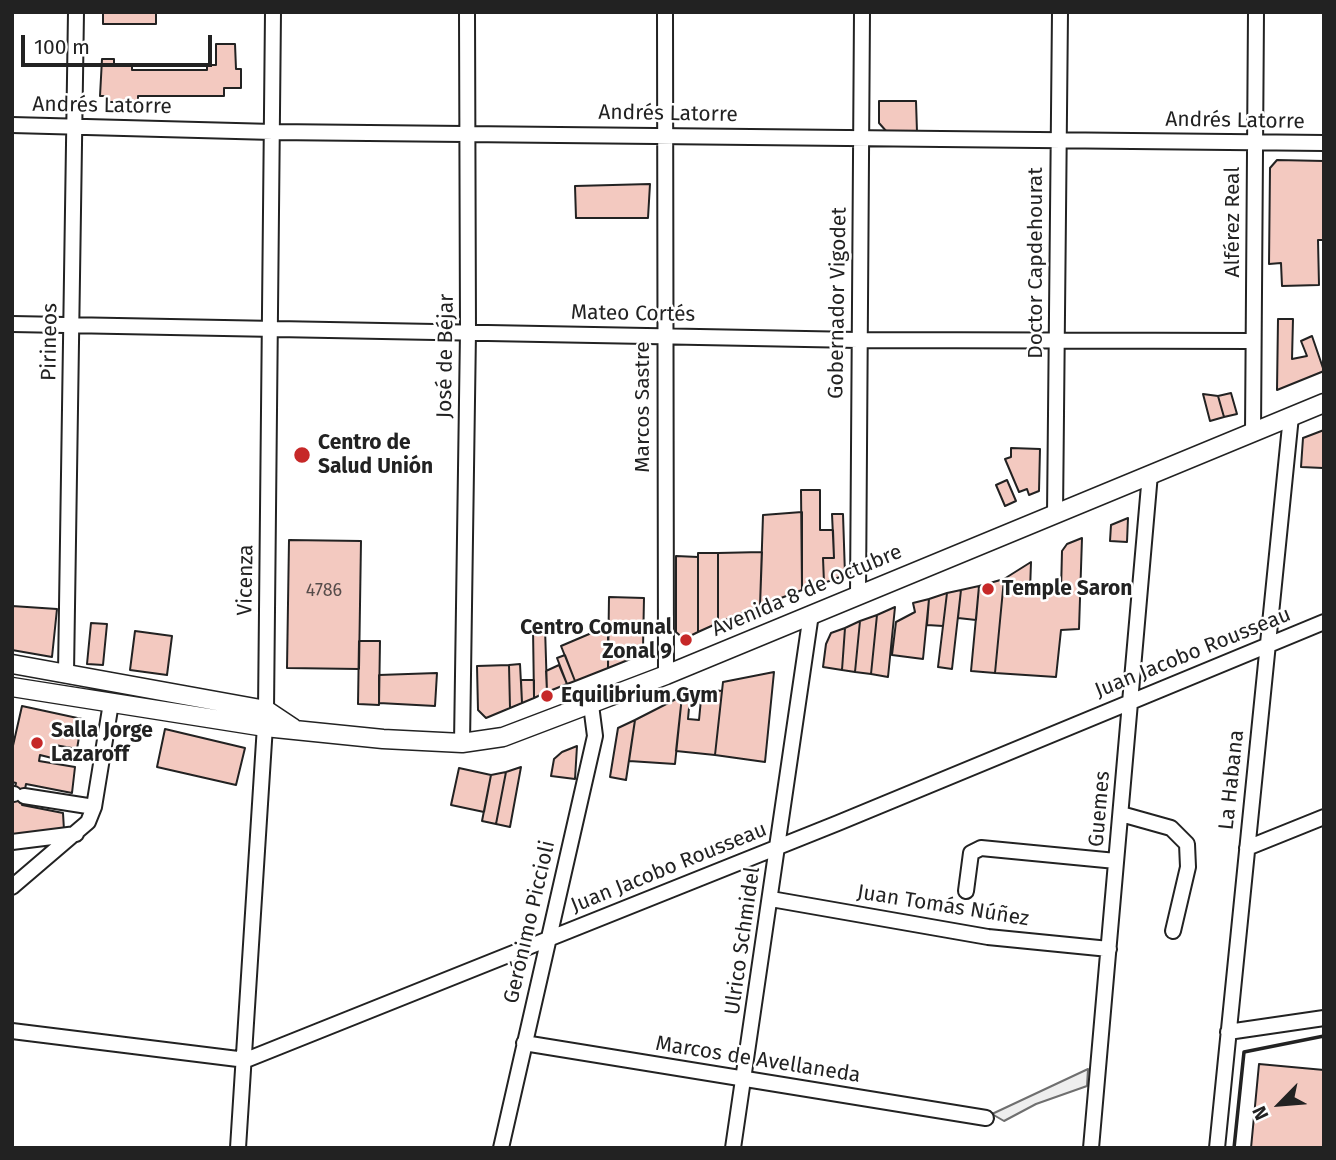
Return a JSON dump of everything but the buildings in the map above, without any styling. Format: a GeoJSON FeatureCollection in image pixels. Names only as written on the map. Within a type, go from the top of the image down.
{"type":"FeatureCollection","features":[{"type":"Feature","properties":{"kind":"main road","name":"Avenida 8 de Octubre"},"geometry":{"type":"LineString","coordinates":[[12,664],[66,672],[293,728],[383,739],[462,743],[503,737],[666,675],[1324,403]]}},
{"type":"Feature","properties":{"kind":"main road","name":"Avenida 8 de Octubre"},"geometry":{"type":"LineString","coordinates":[[12,687],[91,701],[265,719]]}},
{"type":"Feature","properties":{"kind":"street","name":"Pirineos"},"geometry":{"type":"LineString","coordinates":[[66,672],[77,126],[76,12]]}},
{"type":"Feature","properties":{"kind":"street","name":"Vicenza"},"geometry":{"type":"LineString","coordinates":[[238,1148],[246,1060],[265,719],[273,12]]}},
{"type":"Feature","properties":{"kind":"street","name":"José de Béjar"},"geometry":{"type":"LineString","coordinates":[[462,743],[468,332],[467,12]]}},
{"type":"Feature","properties":{"kind":"street","name":"Marcos Sastre"},"geometry":{"type":"LineString","coordinates":[[665,12],[663,336],[666,675]]}},
{"type":"Feature","properties":{"kind":"street","name":"Gobernador Vigodet"},"geometry":{"type":"LineString","coordinates":[[858,594],[862,12]]}},
{"type":"Feature","properties":{"kind":"street","name":"Doctor Capdehourat"},"geometry":{"type":"LineString","coordinates":[[1055,514],[1060,12]]}},
{"type":"Feature","properties":{"kind":"street","name":"Alférez Real"},"geometry":{"type":"LineString","coordinates":[[1252,432],[1256,12]]}},
{"type":"Feature","properties":{"kind":"street","name":"Andrés Latorre"},"geometry":{"type":"LineString","coordinates":[[12,125],[273,132],[1324,143]]}},
{"type":"Feature","properties":{"kind":"street","name":"Mateo Cortés"},"geometry":{"type":"LineString","coordinates":[[12,324],[858,340],[1253,341]]}},
{"type":"Feature","properties":{"kind":"street","name":"La Habana"},"geometry":{"type":"LineString","coordinates":[[1217,1148],[1291,416]]}},
{"type":"Feature","properties":{"kind":"street","name":"Guemes"},"geometry":{"type":"LineString","coordinates":[[1091,1148],[1150,474]]}},
{"type":"Feature","properties":{"kind":"street","name":"Ulrico Schmidel"},"geometry":{"type":"LineString","coordinates":[[733,1148],[811,614]]}},
{"type":"Feature","properties":{"kind":"street","name":"Juan Jacobo Rousseau"},"geometry":{"type":"LineString","coordinates":[[12,1031],[246,1060],[778,847],[1324,622]]}},
{"type":"Feature","properties":{"kind":"street"},"geometry":{"type":"LineString","coordinates":[[12,887],[88,822],[94,807],[111,703]]}},
{"type":"Feature","properties":{"kind":"street","name":"Gerónimo Piccioli"},"geometry":{"type":"LineString","coordinates":[[501,1148],[546,939],[595,736],[591,705]]}},
{"type":"Feature","properties":{"kind":"street"},"geometry":{"type":"LineString","coordinates":[[17,795],[94,807]]}},
{"type":"Feature","properties":{"kind":"street"},"geometry":{"type":"LineString","coordinates":[[1121,814],[1171,828],[1187,844],[1188,867],[1173,931]]}},
{"type":"Feature","properties":{"kind":"street"},"geometry":{"type":"LineString","coordinates":[[1247,848],[1324,817]]}},
{"type":"Feature","properties":{"kind":"street"},"geometry":{"type":"LineString","coordinates":[[12,842],[77,834]]}},
{"type":"Feature","properties":{"kind":"street"},"geometry":{"type":"LineString","coordinates":[[966,891],[971,853],[981,848],[1116,861]]}},
{"type":"Feature","properties":{"kind":"street","name":"Juan Tomás Núñez"},"geometry":{"type":"LineString","coordinates":[[771,899],[988,937],[1109,949]]}},
{"type":"Feature","properties":{"kind":"street"},"geometry":{"type":"LineString","coordinates":[[1228,1032],[1324,1018]]}},
{"type":"Feature","properties":{"kind":"street","name":"Marcos de Avellaneda"},"geometry":{"type":"LineString","coordinates":[[524,1043],[986,1118]]}},
{"type":"Feature","properties":{"kind":"shaded area"},"geometry":{"type":"Polygon","coordinates":[[[1088,1069],[1087,1086],[1036,1104],[1004,1121],[992,1114],[1088,1069]]]}},
{"type":"Feature","properties":{"kind":"wall"},"geometry":{"type":"LineString","coordinates":[[1234,1148],[1244,1052],[1324,1036]]}},
{"type":"Feature","properties":{"kind":"place","name":"Centro de Salud Unión"},"geometry":{"type":"Point","coordinates":[302,455]}},
{"type":"Feature","properties":{"kind":"place","name":"Temple Saron"},"geometry":{"type":"Point","coordinates":[988,589]}},
{"type":"Feature","properties":{"kind":"place","name":"Centro Comunal Zonal 9"},"geometry":{"type":"Point","coordinates":[686,640]}},
{"type":"Feature","properties":{"kind":"place","name":"Equilibrium Gym"},"geometry":{"type":"Point","coordinates":[547,696]}},
{"type":"Feature","properties":{"kind":"place","name":"Salla Jorge Lazaroff"},"geometry":{"type":"Point","coordinates":[37,743]}}]}
